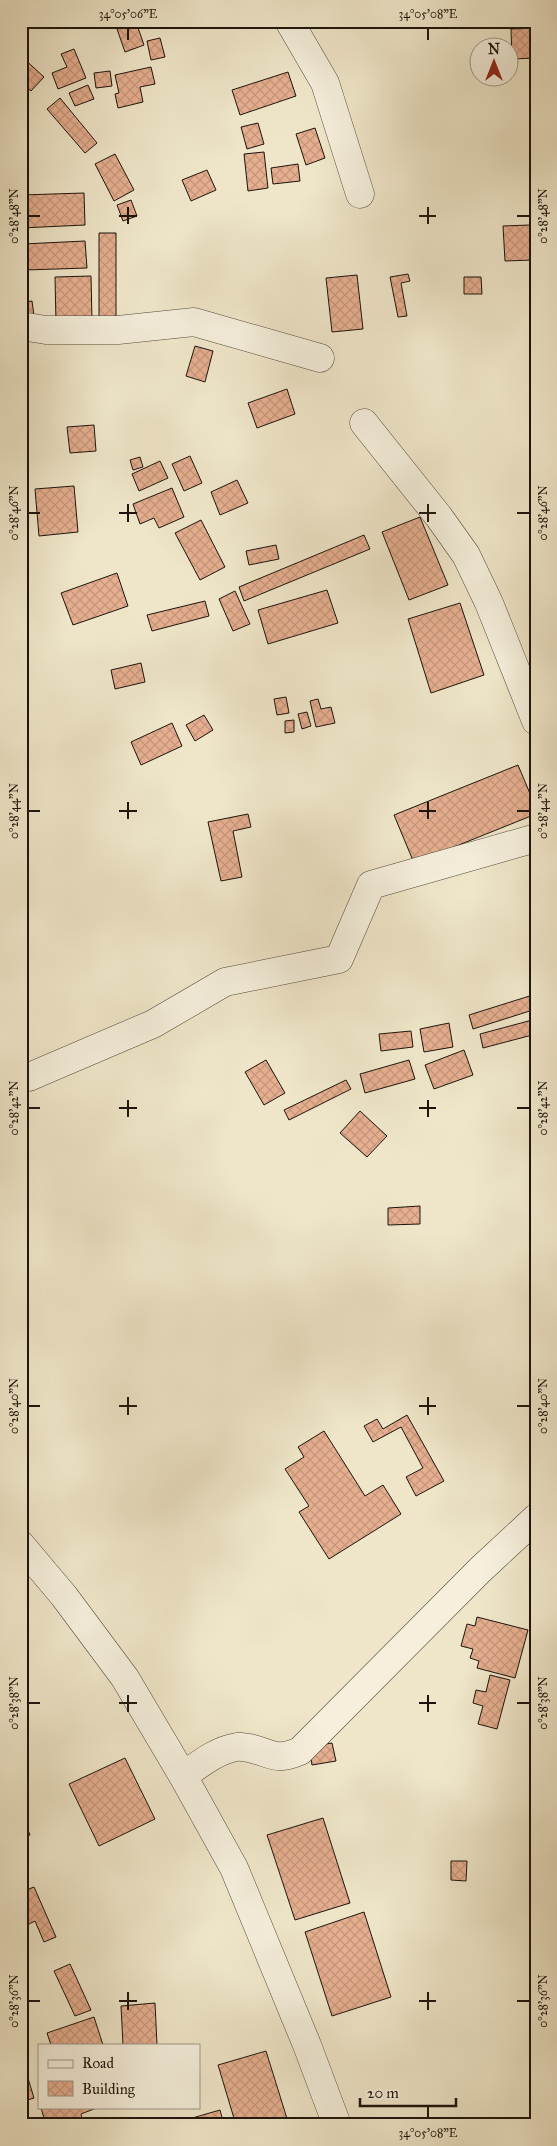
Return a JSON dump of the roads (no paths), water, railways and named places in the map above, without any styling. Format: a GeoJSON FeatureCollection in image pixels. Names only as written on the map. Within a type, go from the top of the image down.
{"type":"FeatureCollection","features":[{"type":"Feature","properties":{"kind":"street"},"geometry":{"type":"LineString","coordinates":[[289,21],[325,83],[360,194]]}},
{"type":"Feature","properties":{"kind":"street"},"geometry":{"type":"LineString","coordinates":[[21,326],[46,330],[118,330],[194,322],[320,358]]}},
{"type":"Feature","properties":{"kind":"street"},"geometry":{"type":"LineString","coordinates":[[364,424],[439,517],[466,555],[489,603],[536,720]]}},
{"type":"Feature","properties":{"kind":"street"},"geometry":{"type":"LineString","coordinates":[[21,1076],[29,1077],[153,1024],[225,982],[339,958],[371,885],[536,838]]}},
{"type":"Feature","properties":{"kind":"street"},"geometry":{"type":"LineString","coordinates":[[183,1776],[213,1755],[238,1746],[257,1750],[274,1757],[288,1756],[300,1751],[473,1577],[536,1518]]}},
{"type":"Feature","properties":{"kind":"street"},"geometry":{"type":"LineString","coordinates":[[21,1545],[64,1596],[125,1678],[183,1776],[234,1868],[307,2045],[337,2125]]}}]}
